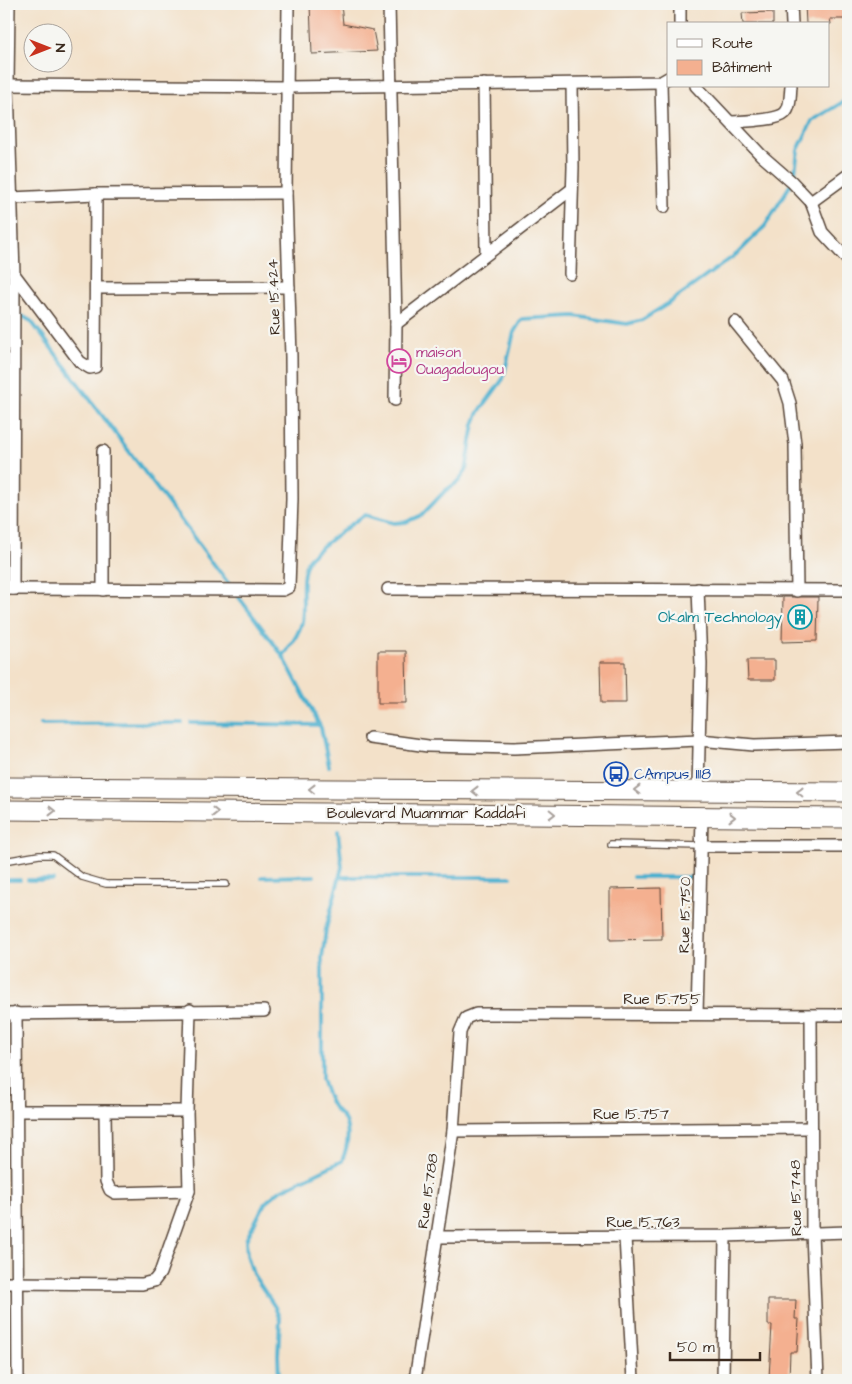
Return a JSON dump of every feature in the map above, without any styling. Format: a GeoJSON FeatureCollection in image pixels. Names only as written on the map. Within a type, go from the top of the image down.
{"type":"FeatureCollection","features":[{"type":"Feature","properties":{"kind":"main road","name":"Boulevard Muammar Kaddafi"},"geometry":{"type":"LineString","coordinates":[[4,787],[848,792]]}},
{"type":"Feature","properties":{"kind":"main road","name":"Boulevard Muammar Kaddafi"},"geometry":{"type":"LineString","coordinates":[[4,810],[848,818]]}},
{"type":"Feature","properties":{"kind":"street"},"geometry":{"type":"LineString","coordinates":[[9,4],[6,85],[14,274],[8,589],[102,590],[103,451]]}},
{"type":"Feature","properties":{"kind":"street","name":"Rue 15.424"},"geometry":{"type":"LineString","coordinates":[[102,590],[288,588],[291,576],[292,509],[286,192],[288,4]]}},
{"type":"Feature","properties":{"kind":"street"},"geometry":{"type":"LineString","coordinates":[[389,4],[396,324],[395,400]]}},
{"type":"Feature","properties":{"kind":"street"},"geometry":{"type":"LineString","coordinates":[[680,4],[680,22]]}},
{"type":"Feature","properties":{"kind":"street"},"geometry":{"type":"LineString","coordinates":[[791,4],[792,22]]}},
{"type":"Feature","properties":{"kind":"street"},"geometry":{"type":"LineString","coordinates":[[6,85],[287,87],[572,84],[665,80],[664,207]]}},
{"type":"Feature","properties":{"kind":"street"},"geometry":{"type":"LineString","coordinates":[[484,84],[486,253]]}},
{"type":"Feature","properties":{"kind":"street"},"geometry":{"type":"LineString","coordinates":[[570,274],[572,84]]}},
{"type":"Feature","properties":{"kind":"street"},"geometry":{"type":"LineString","coordinates":[[698,88],[761,155],[812,202],[822,232],[848,260]]}},
{"type":"Feature","properties":{"kind":"street"},"geometry":{"type":"LineString","coordinates":[[731,122],[777,117],[785,113],[789,105],[791,88]]}},
{"type":"Feature","properties":{"kind":"street"},"geometry":{"type":"LineString","coordinates":[[812,202],[848,175]]}},
{"type":"Feature","properties":{"kind":"street"},"geometry":{"type":"LineString","coordinates":[[396,324],[486,253],[572,189]]}},
{"type":"Feature","properties":{"kind":"street"},"geometry":{"type":"LineString","coordinates":[[11,198],[96,194],[286,192]]}},
{"type":"Feature","properties":{"kind":"street"},"geometry":{"type":"LineString","coordinates":[[14,274],[80,362],[92,368],[96,366],[96,194]]}},
{"type":"Feature","properties":{"kind":"street"},"geometry":{"type":"LineString","coordinates":[[96,288],[289,287]]}},
{"type":"Feature","properties":{"kind":"street"},"geometry":{"type":"LineString","coordinates":[[735,322],[784,381],[790,403],[795,444],[797,590]]}},
{"type":"Feature","properties":{"kind":"street"},"geometry":{"type":"LineString","coordinates":[[388,589],[848,590]]}},
{"type":"Feature","properties":{"kind":"street"},"geometry":{"type":"LineString","coordinates":[[698,589],[700,664],[698,790]]}},
{"type":"Feature","properties":{"kind":"street"},"geometry":{"type":"LineString","coordinates":[[370,738],[428,746],[514,748],[699,740],[754,745],[848,742]]}},
{"type":"Feature","properties":{"kind":"street","name":"Rue 15.750"},"geometry":{"type":"LineString","coordinates":[[697,1014],[702,817]]}},
{"type":"Feature","properties":{"kind":"street"},"geometry":{"type":"LineString","coordinates":[[701,846],[848,846]]}},
{"type":"Feature","properties":{"kind":"street"},"geometry":{"type":"LineString","coordinates":[[4,1283],[142,1284],[154,1281],[160,1273],[189,1191],[187,1111],[190,1010]]}},
{"type":"Feature","properties":{"kind":"street"},"geometry":{"type":"LineString","coordinates":[[4,1014],[190,1010],[264,1011]]}},
{"type":"Feature","properties":{"kind":"street"},"geometry":{"type":"LineString","coordinates":[[16,1014],[18,1380]]}},
{"type":"Feature","properties":{"kind":"street","name":"Rue 15.755"},"geometry":{"type":"LineString","coordinates":[[476,1014],[848,1015]]}},
{"type":"Feature","properties":{"kind":"street","name":"Rue 15.788"},"geometry":{"type":"LineString","coordinates":[[416,1380],[452,1131],[460,1032],[466,1018],[476,1014]]}},
{"type":"Feature","properties":{"kind":"street","name":"Rue 15.748"},"geometry":{"type":"LineString","coordinates":[[811,1016],[810,1128],[812,1233],[818,1380]]}},
{"type":"Feature","properties":{"kind":"street"},"geometry":{"type":"LineString","coordinates":[[17,1111],[187,1111]]}},
{"type":"Feature","properties":{"kind":"street"},"geometry":{"type":"LineString","coordinates":[[106,1111],[106,1181],[110,1190],[115,1193],[189,1191]]}},
{"type":"Feature","properties":{"kind":"street","name":"Rue 15.757"},"geometry":{"type":"LineString","coordinates":[[452,1131],[810,1128]]}},
{"type":"Feature","properties":{"kind":"street","name":"Rue 15.763"},"geometry":{"type":"LineString","coordinates":[[437,1237],[725,1236],[848,1232]]}},
{"type":"Feature","properties":{"kind":"street"},"geometry":{"type":"LineString","coordinates":[[723,1380],[725,1236]]}},
{"type":"Feature","properties":{"kind":"street"},"geometry":{"type":"LineString","coordinates":[[624,1237],[633,1380]]}},
{"type":"Feature","properties":{"kind":"lane"},"geometry":{"type":"LineString","coordinates":[[611,844],[701,846]]}},
{"type":"Feature","properties":{"kind":"lane"},"geometry":{"type":"LineString","coordinates":[[4,862],[39,855],[52,855],[82,877],[106,884],[226,884]]}},
{"type":"Feature","properties":{"kind":"building"},"geometry":{"type":"Polygon","coordinates":[[[310,4],[341,4],[343,24],[373,30],[377,51],[312,54],[310,4]]]}},
{"type":"Feature","properties":{"kind":"building"},"geometry":{"type":"Polygon","coordinates":[[[805,4],[848,4],[848,19],[830,19],[831,24],[830,22],[806,22],[805,4]]]}},
{"type":"Feature","properties":{"kind":"building"},"geometry":{"type":"Polygon","coordinates":[[[773,12],[773,22],[743,22],[742,13],[773,12]]]}},
{"type":"Feature","properties":{"kind":"building","name":"Okalm Technology"},"geometry":{"type":"Polygon","coordinates":[[[783,597],[818,597],[817,641],[782,642],[783,597]]]}},
{"type":"Feature","properties":{"kind":"building"},"geometry":{"type":"Polygon","coordinates":[[[378,651],[406,651],[407,703],[378,703],[378,651]]]}},
{"type":"Feature","properties":{"kind":"building"},"geometry":{"type":"Polygon","coordinates":[[[747,660],[775,660],[775,680],[748,680],[747,660]]]}},
{"type":"Feature","properties":{"kind":"building"},"geometry":{"type":"Polygon","coordinates":[[[600,662],[625,662],[626,703],[601,703],[600,662]]]}},
{"type":"Feature","properties":{"kind":"building"},"geometry":{"type":"Polygon","coordinates":[[[661,888],[662,939],[610,940],[610,889],[661,888]]]}},
{"type":"Feature","properties":{"kind":"building"},"geometry":{"type":"Polygon","coordinates":[[[768,1300],[796,1300],[795,1319],[799,1319],[797,1352],[790,1352],[789,1379],[769,1378],[772,1325],[768,1325],[768,1300]]]}},
{"type":"Feature","properties":{"kind":"waterway"},"geometry":{"type":"LineString","coordinates":[[283,656],[301,627],[305,567],[311,556],[365,515],[394,523],[406,522],[422,515],[445,491],[459,481],[466,470],[474,424],[479,412],[503,379],[514,332],[522,319],[574,316],[627,324],[642,320],[669,303],[738,253],[765,226],[794,179],[798,150],[812,121],[848,99]]}},
{"type":"Feature","properties":{"kind":"waterway"},"geometry":{"type":"LineString","coordinates":[[4,306],[31,321],[283,656],[321,728],[329,766]]}},
{"type":"Feature","properties":{"kind":"waterway"},"geometry":{"type":"LineString","coordinates":[[40,724],[182,723]]}},
{"type":"Feature","properties":{"kind":"waterway"},"geometry":{"type":"LineString","coordinates":[[191,723],[319,725]]}},
{"type":"Feature","properties":{"kind":"waterway"},"geometry":{"type":"LineString","coordinates":[[279,1380],[280,1320],[275,1307],[253,1274],[247,1255],[246,1240],[265,1203],[279,1191],[342,1161],[347,1145],[346,1124],[332,1105],[322,1079],[322,958],[326,929],[342,867],[338,831]]}},
{"type":"Feature","properties":{"kind":"waterway"},"geometry":{"type":"LineString","coordinates":[[262,877],[314,876]]}},
{"type":"Feature","properties":{"kind":"waterway"},"geometry":{"type":"LineString","coordinates":[[340,877],[511,877]]}},
{"type":"Feature","properties":{"kind":"waterway"},"geometry":{"type":"LineString","coordinates":[[633,877],[691,877]]}},
{"type":"Feature","properties":{"kind":"waterway"},"geometry":{"type":"LineString","coordinates":[[4,880],[20,880]]}},
{"type":"Feature","properties":{"kind":"waterway"},"geometry":{"type":"LineString","coordinates":[[28,880],[53,880]]}},
{"type":"Feature","properties":{"kind":"place","name":"maison Ouagadougou"},"geometry":{"type":"Point","coordinates":[399,361]}},
{"type":"Feature","properties":{"kind":"place","name":"Okalm Technology"},"geometry":{"type":"Point","coordinates":[800,617]}},
{"type":"Feature","properties":{"kind":"place","name":"CAmpus 1118"},"geometry":{"type":"Point","coordinates":[616,774]}}]}
